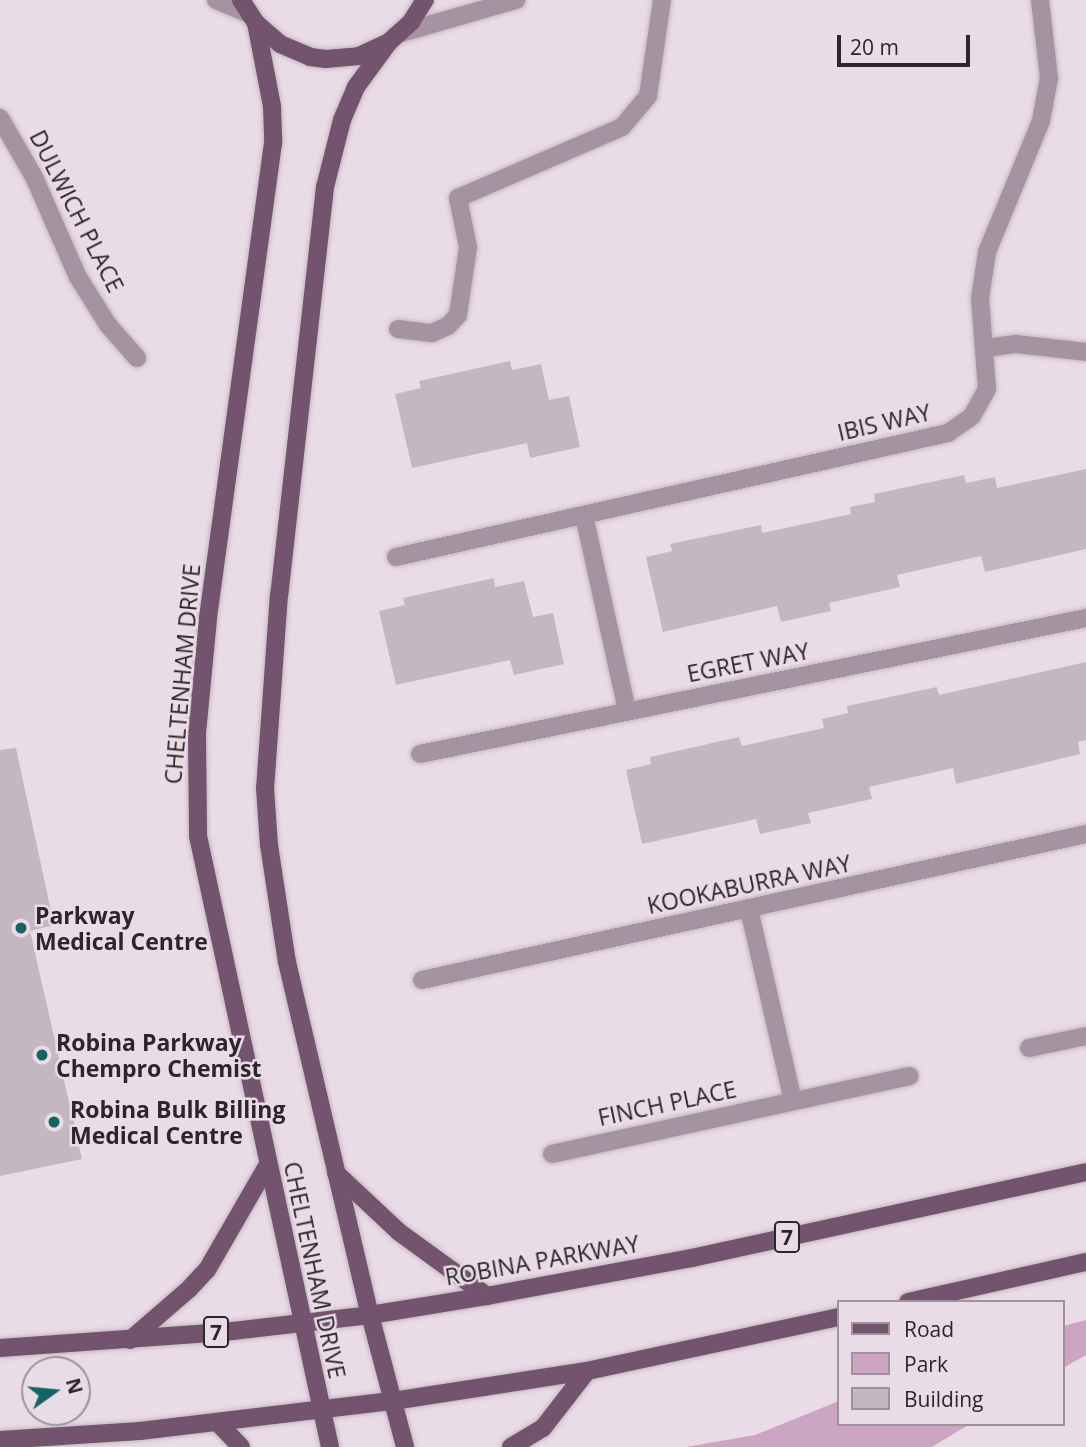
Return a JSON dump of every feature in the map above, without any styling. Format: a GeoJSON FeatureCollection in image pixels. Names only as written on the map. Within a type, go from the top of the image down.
{"type":"FeatureCollection","features":[{"type":"Feature","properties":{"kind":"main road","name":"CHELTENHAM DRIVE"},"geometry":{"type":"LineString","coordinates":[[405,1447],[370,1315],[287,962],[269,845],[265,788],[279,594],[325,187],[342,120],[356,87],[425,0]]}},
{"type":"Feature","properties":{"kind":"main road"},"geometry":{"type":"LineString","coordinates":[[248,12],[287,48],[326,59],[359,56],[395,38]]}},
{"type":"Feature","properties":{"kind":"main road","name":"CHELTENHAM DRIVE"},"geometry":{"type":"LineString","coordinates":[[248,12],[272,106],[273,143],[208,619],[197,734],[196,801],[198,836],[267,1166],[330,1447]]}},
{"type":"Feature","properties":{"kind":"main road"},"geometry":{"type":"LineString","coordinates":[[130,1340],[207,1270],[267,1166]]}},
{"type":"Feature","properties":{"kind":"main road","name":"ROBINA PARKWAY"},"geometry":{"type":"LineString","coordinates":[[0,1348],[130,1340],[370,1315],[487,1297],[692,1258],[1086,1172]]}},
{"type":"Feature","properties":{"kind":"main road"},"geometry":{"type":"LineString","coordinates":[[336,1173],[399,1232],[487,1297]]}},
{"type":"Feature","properties":{"kind":"main road"},"geometry":{"type":"LineString","coordinates":[[917,1300],[1086,1262]]}},
{"type":"Feature","properties":{"kind":"main road"},"geometry":{"type":"LineString","coordinates":[[0,1440],[218,1423],[393,1401],[587,1371],[838,1317]]}},
{"type":"Feature","properties":{"kind":"main road"},"geometry":{"type":"LineString","coordinates":[[510,1447],[543,1428],[587,1371]]}},
{"type":"Feature","properties":{"kind":"main road"},"geometry":{"type":"LineString","coordinates":[[218,1423],[241,1447]]}},
{"type":"Feature","properties":{"kind":"street"},"geometry":{"type":"LineString","coordinates":[[216,0],[248,12]]}},
{"type":"Feature","properties":{"kind":"street"},"geometry":{"type":"LineString","coordinates":[[395,38],[516,0]]}},
{"type":"Feature","properties":{"kind":"street"},"geometry":{"type":"LineString","coordinates":[[398,329],[432,332],[448,326],[458,315],[468,247],[458,198],[622,127],[648,96],[662,0]]}},
{"type":"Feature","properties":{"kind":"street","name":"IBIS WAY"},"geometry":{"type":"LineString","coordinates":[[396,557],[948,433],[972,416],[987,389],[986,348],[980,298],[987,252],[1041,121],[1049,78],[1040,0]]}},
{"type":"Feature","properties":{"kind":"street","name":"DULWICH PLACE"},"geometry":{"type":"LineString","coordinates":[[0,118],[34,177],[78,277],[108,326],[137,358]]}},
{"type":"Feature","properties":{"kind":"street"},"geometry":{"type":"LineString","coordinates":[[986,348],[1016,344],[1086,352]]}},
{"type":"Feature","properties":{"kind":"street"},"geometry":{"type":"LineString","coordinates":[[584,514],[627,711]]}},
{"type":"Feature","properties":{"kind":"street","name":"EGRET WAY"},"geometry":{"type":"LineString","coordinates":[[420,754],[1086,618]]}},
{"type":"Feature","properties":{"kind":"street","name":"KOOKABURRA WAY"},"geometry":{"type":"LineString","coordinates":[[422,980],[1086,834]]}},
{"type":"Feature","properties":{"kind":"street"},"geometry":{"type":"LineString","coordinates":[[749,909],[793,1101]]}},
{"type":"Feature","properties":{"kind":"street"},"geometry":{"type":"LineString","coordinates":[[1029,1048],[1086,1036]]}},
{"type":"Feature","properties":{"kind":"street","name":"FINCH PLACE"},"geometry":{"type":"LineString","coordinates":[[552,1154],[911,1076]]}},
{"type":"Feature","properties":{"kind":"green space"},"geometry":{"type":"Polygon","coordinates":[[[1086,1320],[1086,1355],[1065,1367],[1065,1325],[1086,1320]]]}},
{"type":"Feature","properties":{"kind":"green space"},"geometry":{"type":"Polygon","coordinates":[[[838,1401],[838,1426],[967,1426],[932,1447],[686,1447],[755,1435],[838,1401]]]}},
{"type":"Feature","properties":{"kind":"building"},"geometry":{"type":"Polygon","coordinates":[[[510,361],[512,370],[541,364],[549,400],[569,396],[580,447],[530,458],[527,443],[412,468],[395,394],[421,388],[419,381],[510,361]]]}},
{"type":"Feature","properties":{"kind":"building"},"geometry":{"type":"Polygon","coordinates":[[[1086,469],[1086,549],[985,572],[981,556],[897,575],[900,587],[829,603],[831,611],[781,622],[777,606],[663,632],[646,557],[672,551],[670,544],[761,525],[762,533],[851,514],[850,507],[875,502],[874,494],[964,475],[966,483],[995,477],[997,488],[1086,469]]]}},
{"type":"Feature","properties":{"kind":"building"},"geometry":{"type":"Polygon","coordinates":[[[494,578],[495,587],[524,581],[533,617],[553,613],[564,664],[514,675],[510,660],[396,685],[379,611],[405,605],[403,598],[494,578]]]}},
{"type":"Feature","properties":{"kind":"building"},"geometry":{"type":"Polygon","coordinates":[[[1086,662],[1086,740],[1078,742],[1080,754],[956,784],[953,768],[869,787],[872,799],[808,813],[811,823],[760,834],[756,819],[642,844],[626,770],[651,764],[650,757],[739,737],[742,746],[824,728],[822,719],[848,713],[847,706],[937,687],[939,695],[1086,662]]]}},
{"type":"Feature","properties":{"kind":"building","name":"Parkway Medical Centre"},"geometry":{"type":"Polygon","coordinates":[[[16,748],[54,925],[30,931],[82,1159],[0,1176],[0,750],[16,748]]]}},
{"type":"Feature","properties":{"kind":"place","name":"Parkway Medical Centre"},"geometry":{"type":"Point","coordinates":[21,928]}},
{"type":"Feature","properties":{"kind":"place","name":"Robina Parkway Chempro Chemist"},"geometry":{"type":"Point","coordinates":[42,1055]}},
{"type":"Feature","properties":{"kind":"place","name":"Robina Bulk Billing Medical Centre"},"geometry":{"type":"Point","coordinates":[54,1122]}}]}
